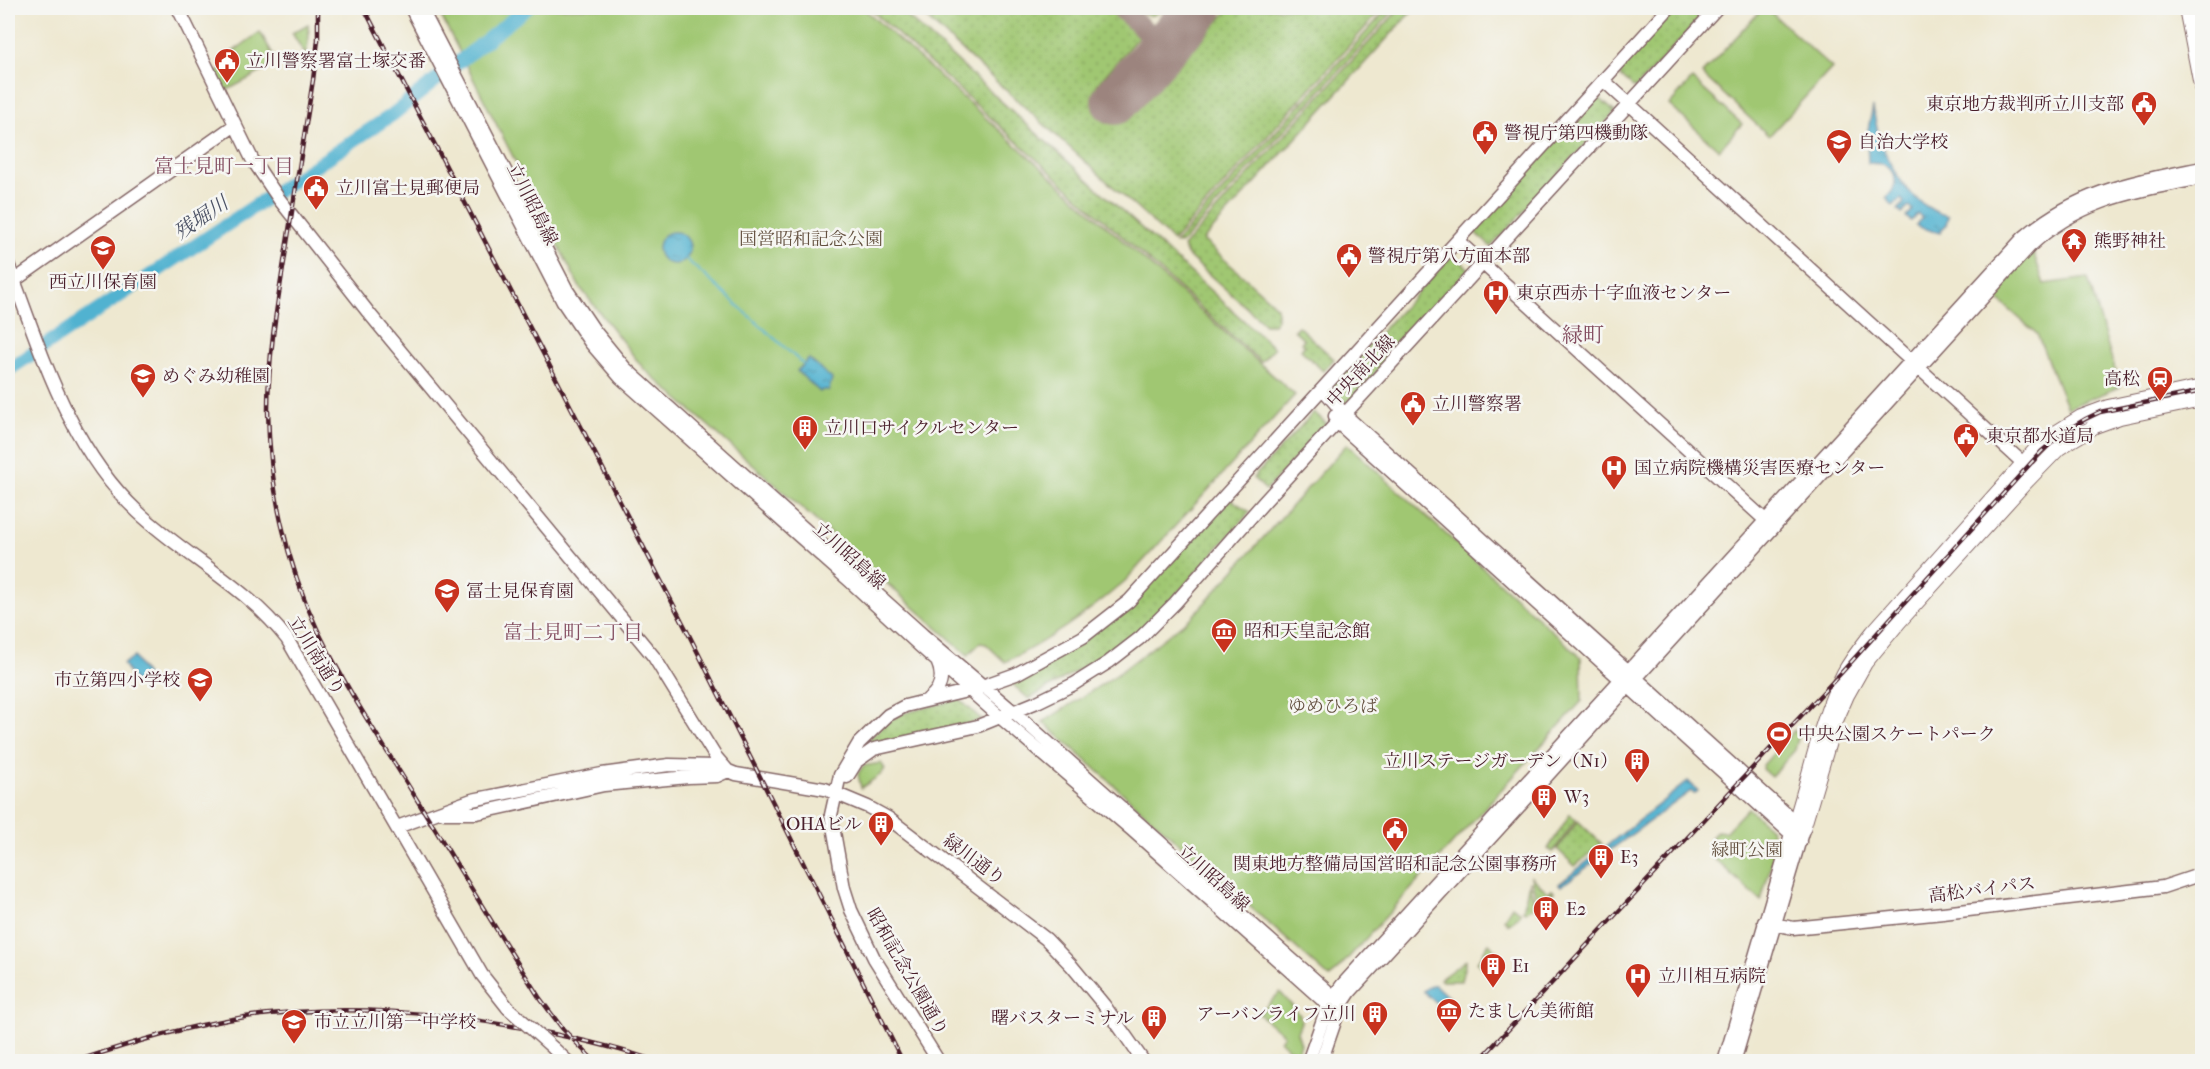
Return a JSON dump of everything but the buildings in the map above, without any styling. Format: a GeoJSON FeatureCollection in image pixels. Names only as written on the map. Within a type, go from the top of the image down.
{"type":"FeatureCollection","features":[{"type":"Feature","properties":{"kind":"main road"},"geometry":{"type":"LineString","coordinates":[[2186,8],[2202,92]]}},
{"type":"Feature","properties":{"kind":"main road"},"geometry":{"type":"LineString","coordinates":[[2200,8],[2202,21]]}},
{"type":"Feature","properties":{"kind":"main road"},"geometry":{"type":"LineString","coordinates":[[1797,832],[1845,672],[1873,632],[2036,449],[2075,420],[2096,411],[2121,403],[2202,387]]}},
{"type":"Feature","properties":{"kind":"main road"},"geometry":{"type":"LineString","coordinates":[[1830,724],[1873,651],[2059,448],[2095,426],[2120,417],[2202,400]]}},
{"type":"Feature","properties":{"kind":"street"},"geometry":{"type":"LineString","coordinates":[[178,8],[252,159],[279,200],[368,312],[654,657],[715,756],[728,771]]}},
{"type":"Feature","properties":{"kind":"street","name":"立川昭島線"},"geometry":{"type":"LineString","coordinates":[[411,8],[440,55],[567,290],[589,324],[615,356],[647,389],[977,689],[1001,718],[1334,1002]]}},
{"type":"Feature","properties":{"kind":"street","name":"立川昭島線"},"geometry":{"type":"LineString","coordinates":[[421,8],[440,55]]}},
{"type":"Feature","properties":{"kind":"street","name":"中央南北線"},"geometry":{"type":"LineString","coordinates":[[836,793],[840,775],[848,759],[872,729],[896,710],[928,699],[977,689],[1016,675],[1083,637],[1129,601],[1669,8]]}},
{"type":"Feature","properties":{"kind":"street","name":"中央南北線"},"geometry":{"type":"LineString","coordinates":[[836,793],[854,765],[874,749],[962,730],[1015,713],[1074,684],[1109,662],[1140,638],[1175,603],[1265,501],[1718,8]]}},
{"type":"Feature","properties":{"kind":"street"},"geometry":{"type":"LineString","coordinates":[[1604,80],[2034,473]]}},
{"type":"Feature","properties":{"kind":"street","name":"立川昭島線"},"geometry":{"type":"LineString","coordinates":[[457,86],[563,302],[600,354],[649,404],[844,575],[936,660],[1015,713],[1334,1002]]}},
{"type":"Feature","properties":{"kind":"street"},"geometry":{"type":"LineString","coordinates":[[11,283],[235,125]]}},
{"type":"Feature","properties":{"kind":"street"},"geometry":{"type":"LineString","coordinates":[[1308,1062],[1334,1002],[1350,992],[1628,679],[1916,364],[2023,238],[2060,210],[2106,189],[2202,168]]}},
{"type":"Feature","properties":{"kind":"street"},"geometry":{"type":"LineString","coordinates":[[1628,679],[1765,520],[2052,227],[2091,205],[2108,199],[2202,178]]}},
{"type":"Feature","properties":{"kind":"street"},"geometry":{"type":"LineString","coordinates":[[1458,241],[1765,520]]}},
{"type":"Feature","properties":{"kind":"street","name":"立川南通り"},"geometry":{"type":"LineString","coordinates":[[8,264],[11,283],[37,339],[65,411],[83,444],[105,476],[149,522],[262,610],[287,639],[482,975],[508,1008],[568,1062]]}},
{"type":"Feature","properties":{"kind":"street"},"geometry":{"type":"LineString","coordinates":[[1323,389],[1341,419],[1797,832],[1734,1062]]}},
{"type":"Feature","properties":{"kind":"street"},"geometry":{"type":"LineString","coordinates":[[928,699],[936,692],[941,682],[941,672],[936,660]]}},
{"type":"Feature","properties":{"kind":"street","name":"緑川通り"},"geometry":{"type":"LineString","coordinates":[[397,827],[472,800],[602,774],[669,765],[716,766],[728,771],[807,785],[836,793],[888,818],[1032,927],[1060,953],[1089,986],[1144,1062]]}},
{"type":"Feature","properties":{"kind":"street","name":"昭和記念公園通り"},"geometry":{"type":"LineString","coordinates":[[836,793],[831,810],[832,820],[847,899],[854,920],[874,958],[939,1062]]}},
{"type":"Feature","properties":{"kind":"street","name":"高松バイパス"},"geometry":{"type":"LineString","coordinates":[[1770,924],[1802,928],[2163,887],[2188,881],[2202,874]]}},
{"type":"Feature","properties":{"kind":"street"},"geometry":{"type":"LineString","coordinates":[[1724,1062],[1770,924]]}},
{"type":"Feature","properties":{"kind":"street"},"geometry":{"type":"LineString","coordinates":[[1321,1062],[1334,1002]]}},
{"type":"Feature","properties":{"kind":"green space","name":"国営昭和記念公園"},"geometry":{"type":"Polygon","coordinates":[[[437,8],[863,8],[1295,395],[1125,581],[1097,604],[1053,635],[1005,662],[986,644],[980,643],[968,655],[643,368],[579,286],[437,8]]]}},
{"type":"Feature","properties":{"kind":"green space"},"geometry":{"type":"Polygon","coordinates":[[[875,8],[898,8],[1274,348],[1261,362],[872,11],[875,8]]]}},
{"type":"Feature","properties":{"kind":"green space"},"geometry":{"type":"Polygon","coordinates":[[[915,8],[1060,8],[1065,13],[1107,10],[1111,12],[1139,36],[1097,85],[1131,116],[1230,8],[1383,8],[1173,241],[915,8]]]}},
{"type":"Feature","properties":{"kind":"green space"},"geometry":{"type":"Polygon","coordinates":[[[1136,8],[1164,8],[1150,16],[1136,8]]]}},
{"type":"Feature","properties":{"kind":"green space"},"geometry":{"type":"Polygon","coordinates":[[[1388,8],[1396,8],[1183,242],[1175,243],[1388,8]]]}},
{"type":"Feature","properties":{"kind":"green space"},"geometry":{"type":"Polygon","coordinates":[[[1400,8],[1415,8],[1203,240],[1277,307],[1277,319],[1273,324],[1265,324],[1188,256],[1183,247],[1400,8]]]}},
{"type":"Feature","properties":{"kind":"green space"},"geometry":{"type":"Polygon","coordinates":[[[1674,8],[1709,8],[1635,89],[1616,72],[1674,8]]]}},
{"type":"Feature","properties":{"kind":"green space"},"geometry":{"type":"Polygon","coordinates":[[[1763,8],[1766,8],[1832,68],[1769,136],[1702,74],[1763,8]]]}},
{"type":"Feature","properties":{"kind":"green space"},"geometry":{"type":"Polygon","coordinates":[[[308,24],[309,36],[306,56],[292,33],[308,24]]]}},
{"type":"Feature","properties":{"kind":"green space"},"geometry":{"type":"Polygon","coordinates":[[[260,32],[278,63],[224,92],[215,73],[235,62],[231,53],[260,32]]]}},
{"type":"Feature","properties":{"kind":"green space"},"geometry":{"type":"Polygon","coordinates":[[[1692,79],[1742,124],[1719,150],[1669,105],[1692,79]]]}},
{"type":"Feature","properties":{"kind":"green space"},"geometry":{"type":"Polygon","coordinates":[[[1598,97],[1615,112],[1491,247],[1472,230],[1598,97]]]}},
{"type":"Feature","properties":{"kind":"green space"},"geometry":{"type":"Polygon","coordinates":[[[2033,251],[2044,284],[2088,278],[2120,387],[2067,408],[2037,334],[1993,295],[2033,251]]]}},
{"type":"Feature","properties":{"kind":"green space"},"geometry":{"type":"Polygon","coordinates":[[[1453,254],[1469,269],[1347,404],[1329,388],[1453,254]]]}},
{"type":"Feature","properties":{"kind":"green space"},"geometry":{"type":"Polygon","coordinates":[[[1298,326],[1334,359],[1323,371],[1301,350],[1304,346],[1301,343],[1304,339],[1294,330],[1298,326]]]}},
{"type":"Feature","properties":{"kind":"green space"},"geometry":{"type":"Polygon","coordinates":[[[1314,412],[1327,424],[1266,490],[1253,478],[1314,412]]]}},
{"type":"Feature","properties":{"kind":"green space","name":"ゆめひろば"},"geometry":{"type":"Polygon","coordinates":[[[1347,444],[1581,657],[1582,701],[1330,978],[1043,722],[1115,676],[1193,616],[1347,444]]]}},
{"type":"Feature","properties":{"kind":"green space"},"geometry":{"type":"Polygon","coordinates":[[[1229,498],[1250,512],[1164,608],[1126,642],[1029,699],[1010,682],[1081,644],[1229,498]]]}},
{"type":"Feature","properties":{"kind":"green space"},"geometry":{"type":"Polygon","coordinates":[[[959,699],[982,720],[855,754],[884,724],[901,714],[959,699]]]}},
{"type":"Feature","properties":{"kind":"green space","name":"中央公園スケートパーク"},"geometry":{"type":"Polygon","coordinates":[[[1794,730],[1799,735],[1795,750],[1771,777],[1762,769],[1763,765],[1794,730]]]}},
{"type":"Feature","properties":{"kind":"green space"},"geometry":{"type":"Polygon","coordinates":[[[881,763],[885,769],[861,788],[858,774],[863,766],[881,763]]]}},
{"type":"Feature","properties":{"kind":"green space","name":"緑町公園"},"geometry":{"type":"Polygon","coordinates":[[[1748,808],[1770,828],[1776,847],[1761,901],[1711,856],[1719,847],[1711,838],[1717,831],[1725,832],[1748,808]]]}},
{"type":"Feature","properties":{"kind":"green space"},"geometry":{"type":"Polygon","coordinates":[[[1570,814],[1576,820],[1553,852],[1548,849],[1570,814]]]}},
{"type":"Feature","properties":{"kind":"green space"},"geometry":{"type":"Polygon","coordinates":[[[1578,821],[1602,844],[1575,866],[1557,849],[1578,821]]]}},
{"type":"Feature","properties":{"kind":"green space"},"geometry":{"type":"Polygon","coordinates":[[[1531,877],[1548,892],[1552,890],[1554,892],[1537,904],[1531,877]]]}},
{"type":"Feature","properties":{"kind":"green space"},"geometry":{"type":"Polygon","coordinates":[[[1529,882],[1535,905],[1525,912],[1523,911],[1529,882]]]}},
{"type":"Feature","properties":{"kind":"green space"},"geometry":{"type":"Polygon","coordinates":[[[1512,906],[1520,912],[1519,916],[1508,924],[1504,919],[1512,906]]]}},
{"type":"Feature","properties":{"kind":"green space"},"geometry":{"type":"Polygon","coordinates":[[[1489,943],[1498,952],[1483,968],[1477,962],[1489,943]]]}},
{"type":"Feature","properties":{"kind":"green space"},"geometry":{"type":"Polygon","coordinates":[[[1466,960],[1461,981],[1442,981],[1440,979],[1466,960]]]}},
{"type":"Feature","properties":{"kind":"green space"},"geometry":{"type":"Polygon","coordinates":[[[1280,992],[1300,1015],[1301,1022],[1297,1032],[1301,1044],[1297,1053],[1280,1040],[1284,1035],[1259,1014],[1280,992]]]}},
{"type":"Feature","properties":{"kind":"water"},"geometry":{"type":"Polygon","coordinates":[[[1873,107],[1881,140],[1896,173],[1906,188],[1932,210],[1948,216],[1946,225],[1940,233],[1918,227],[1916,225],[1922,218],[1918,214],[1911,221],[1906,217],[1913,210],[1909,206],[1902,214],[1898,210],[1904,202],[1901,199],[1893,206],[1886,198],[1895,185],[1892,171],[1883,164],[1868,163],[1867,134],[1873,107]]]}},
{"type":"Feature","properties":{"kind":"water"},"geometry":{"type":"Polygon","coordinates":[[[674,232],[686,236],[690,248],[686,260],[674,264],[662,260],[658,248],[662,236],[674,232]]]}},
{"type":"Feature","properties":{"kind":"water"},"geometry":{"type":"Polygon","coordinates":[[[809,359],[832,379],[829,390],[820,392],[797,371],[809,359]]]}},
{"type":"Feature","properties":{"kind":"water"},"geometry":{"type":"Polygon","coordinates":[[[134,657],[149,680],[138,687],[123,664],[134,657]]]}},
{"type":"Feature","properties":{"kind":"water"},"geometry":{"type":"Polygon","coordinates":[[[1688,781],[1698,791],[1694,794],[1691,791],[1561,886],[1559,884],[1688,781]]]}},
{"type":"Feature","properties":{"kind":"water"},"geometry":{"type":"Polygon","coordinates":[[[1435,985],[1450,999],[1443,1009],[1423,991],[1435,985]]]}},
{"type":"Feature","properties":{"kind":"waterway","name":"残堀川"},"geometry":{"type":"LineString","coordinates":[[8,370],[392,115],[527,8]]}},
{"type":"Feature","properties":{"kind":"waterway"},"geometry":{"type":"LineString","coordinates":[[686,259],[803,364]]}},
{"type":"Feature","properties":{"kind":"taxiway"},"geometry":{"type":"LineString","coordinates":[[1120,8],[1164,47]]}},
{"type":"Feature","properties":{"kind":"runway"},"geometry":{"type":"LineString","coordinates":[[1115,101],[1199,8]]}},
{"type":"Feature","properties":{"kind":"railway"},"geometry":{"type":"LineString","coordinates":[[318,8],[318,40],[313,80],[278,299],[269,373],[268,410],[272,467],[288,551],[318,631],[354,697],[539,997],[562,1028],[595,1062]]}},
{"type":"Feature","properties":{"kind":"railway"},"geometry":{"type":"LineString","coordinates":[[364,8],[686,629],[903,1062]]}},
{"type":"Feature","properties":{"kind":"railway"},"geometry":{"type":"LineString","coordinates":[[1478,1062],[1842,672],[2041,452],[2068,429],[2100,412],[2202,391]]}},
{"type":"Feature","properties":{"kind":"railway"},"geometry":{"type":"LineString","coordinates":[[74,1062],[201,1025],[282,1013],[356,1010],[429,1015],[502,1024],[584,1041],[658,1062]]}},
{"type":"Feature","properties":{"kind":"place","name":"立川警察署富士塚交番"},"geometry":{"type":"Point","coordinates":[227,84]}},
{"type":"Feature","properties":{"kind":"place","name":"東京地方裁判所立川支部"},"geometry":{"type":"Point","coordinates":[2144,127]}},
{"type":"Feature","properties":{"kind":"place","name":"警視庁第四機動隊"},"geometry":{"type":"Point","coordinates":[1485,156]}},
{"type":"Feature","properties":{"kind":"place","name":"自治大学校"},"geometry":{"type":"Point","coordinates":[1839,165]}},
{"type":"Feature","properties":{"kind":"place","name":"立川富士見郵便局"},"geometry":{"type":"Point","coordinates":[316,211]}},
{"type":"Feature","properties":{"kind":"place","name":"熊野神社"},"geometry":{"type":"Point","coordinates":[2074,264]}},
{"type":"Feature","properties":{"kind":"place","name":"西立川保育園"},"geometry":{"type":"Point","coordinates":[103,271]}},
{"type":"Feature","properties":{"kind":"place","name":"警視庁第八方面本部"},"geometry":{"type":"Point","coordinates":[1349,279]}},
{"type":"Feature","properties":{"kind":"place","name":"東京西赤十字血液センター"},"geometry":{"type":"Point","coordinates":[1496,316]}},
{"type":"Feature","properties":{"kind":"place","name":"めぐみ幼稚園"},"geometry":{"type":"Point","coordinates":[143,399]}},
{"type":"Feature","properties":{"kind":"place","name":"高松"},"geometry":{"type":"Point","coordinates":[2160,402]}},
{"type":"Feature","properties":{"kind":"place","name":"立川警察署"},"geometry":{"type":"Point","coordinates":[1413,427]}},
{"type":"Feature","properties":{"kind":"place","name":"立川口サイクルセンター"},"geometry":{"type":"Point","coordinates":[805,451]}},
{"type":"Feature","properties":{"kind":"place","name":"東京都水道局"},"geometry":{"type":"Point","coordinates":[1966,459]}},
{"type":"Feature","properties":{"kind":"place","name":"国立病院機構災害医療センター"},"geometry":{"type":"Point","coordinates":[1614,491]}},
{"type":"Feature","properties":{"kind":"place","name":"冨士見保育園"},"geometry":{"type":"Point","coordinates":[447,614]}},
{"type":"Feature","properties":{"kind":"place","name":"昭和天皇記念館"},"geometry":{"type":"Point","coordinates":[1224,654]}},
{"type":"Feature","properties":{"kind":"place","name":"市立第四小学校"},"geometry":{"type":"Point","coordinates":[200,703]}},
{"type":"Feature","properties":{"kind":"place","name":"中央公園スケートパーク"},"geometry":{"type":"Point","coordinates":[1779,757]}},
{"type":"Feature","properties":{"kind":"place","name":"立川ステージガーデン（N1）"},"geometry":{"type":"Point","coordinates":[1637,784]}},
{"type":"Feature","properties":{"kind":"place","name":"W3"},"geometry":{"type":"Point","coordinates":[1544,820]}},
{"type":"Feature","properties":{"kind":"place","name":"OHAビル"},"geometry":{"type":"Point","coordinates":[881,847]}},
{"type":"Feature","properties":{"kind":"place","name":"関東地方整備局国営昭和記念公園事務所"},"geometry":{"type":"Point","coordinates":[1395,853]}},
{"type":"Feature","properties":{"kind":"place","name":"E3"},"geometry":{"type":"Point","coordinates":[1601,880]}},
{"type":"Feature","properties":{"kind":"place","name":"E2"},"geometry":{"type":"Point","coordinates":[1546,932]}},
{"type":"Feature","properties":{"kind":"place","name":"E1"},"geometry":{"type":"Point","coordinates":[1493,989]}},
{"type":"Feature","properties":{"kind":"place","name":"立川相互病院"},"geometry":{"type":"Point","coordinates":[1638,999]}},
{"type":"Feature","properties":{"kind":"place","name":"たましん美術館"},"geometry":{"type":"Point","coordinates":[1449,1034]}},
{"type":"Feature","properties":{"kind":"place","name":"アーバンライフ立川"},"geometry":{"type":"Point","coordinates":[1375,1037]}},
{"type":"Feature","properties":{"kind":"place","name":"曙バスターミナル"},"geometry":{"type":"Point","coordinates":[1154,1041]}},
{"type":"Feature","properties":{"kind":"place","name":"市立立川第一中学校"},"geometry":{"type":"Point","coordinates":[294,1045]}},
{"type":"Feature","properties":{"kind":"district","name":"富士見町一丁目"},"geometry":{"type":"Point","coordinates":[224,166]}},
{"type":"Feature","properties":{"kind":"district","name":"緑町"},"geometry":{"type":"Point","coordinates":[1583,335]}},
{"type":"Feature","properties":{"kind":"district","name":"富士見町二丁目"},"geometry":{"type":"Point","coordinates":[573,632]}}]}
